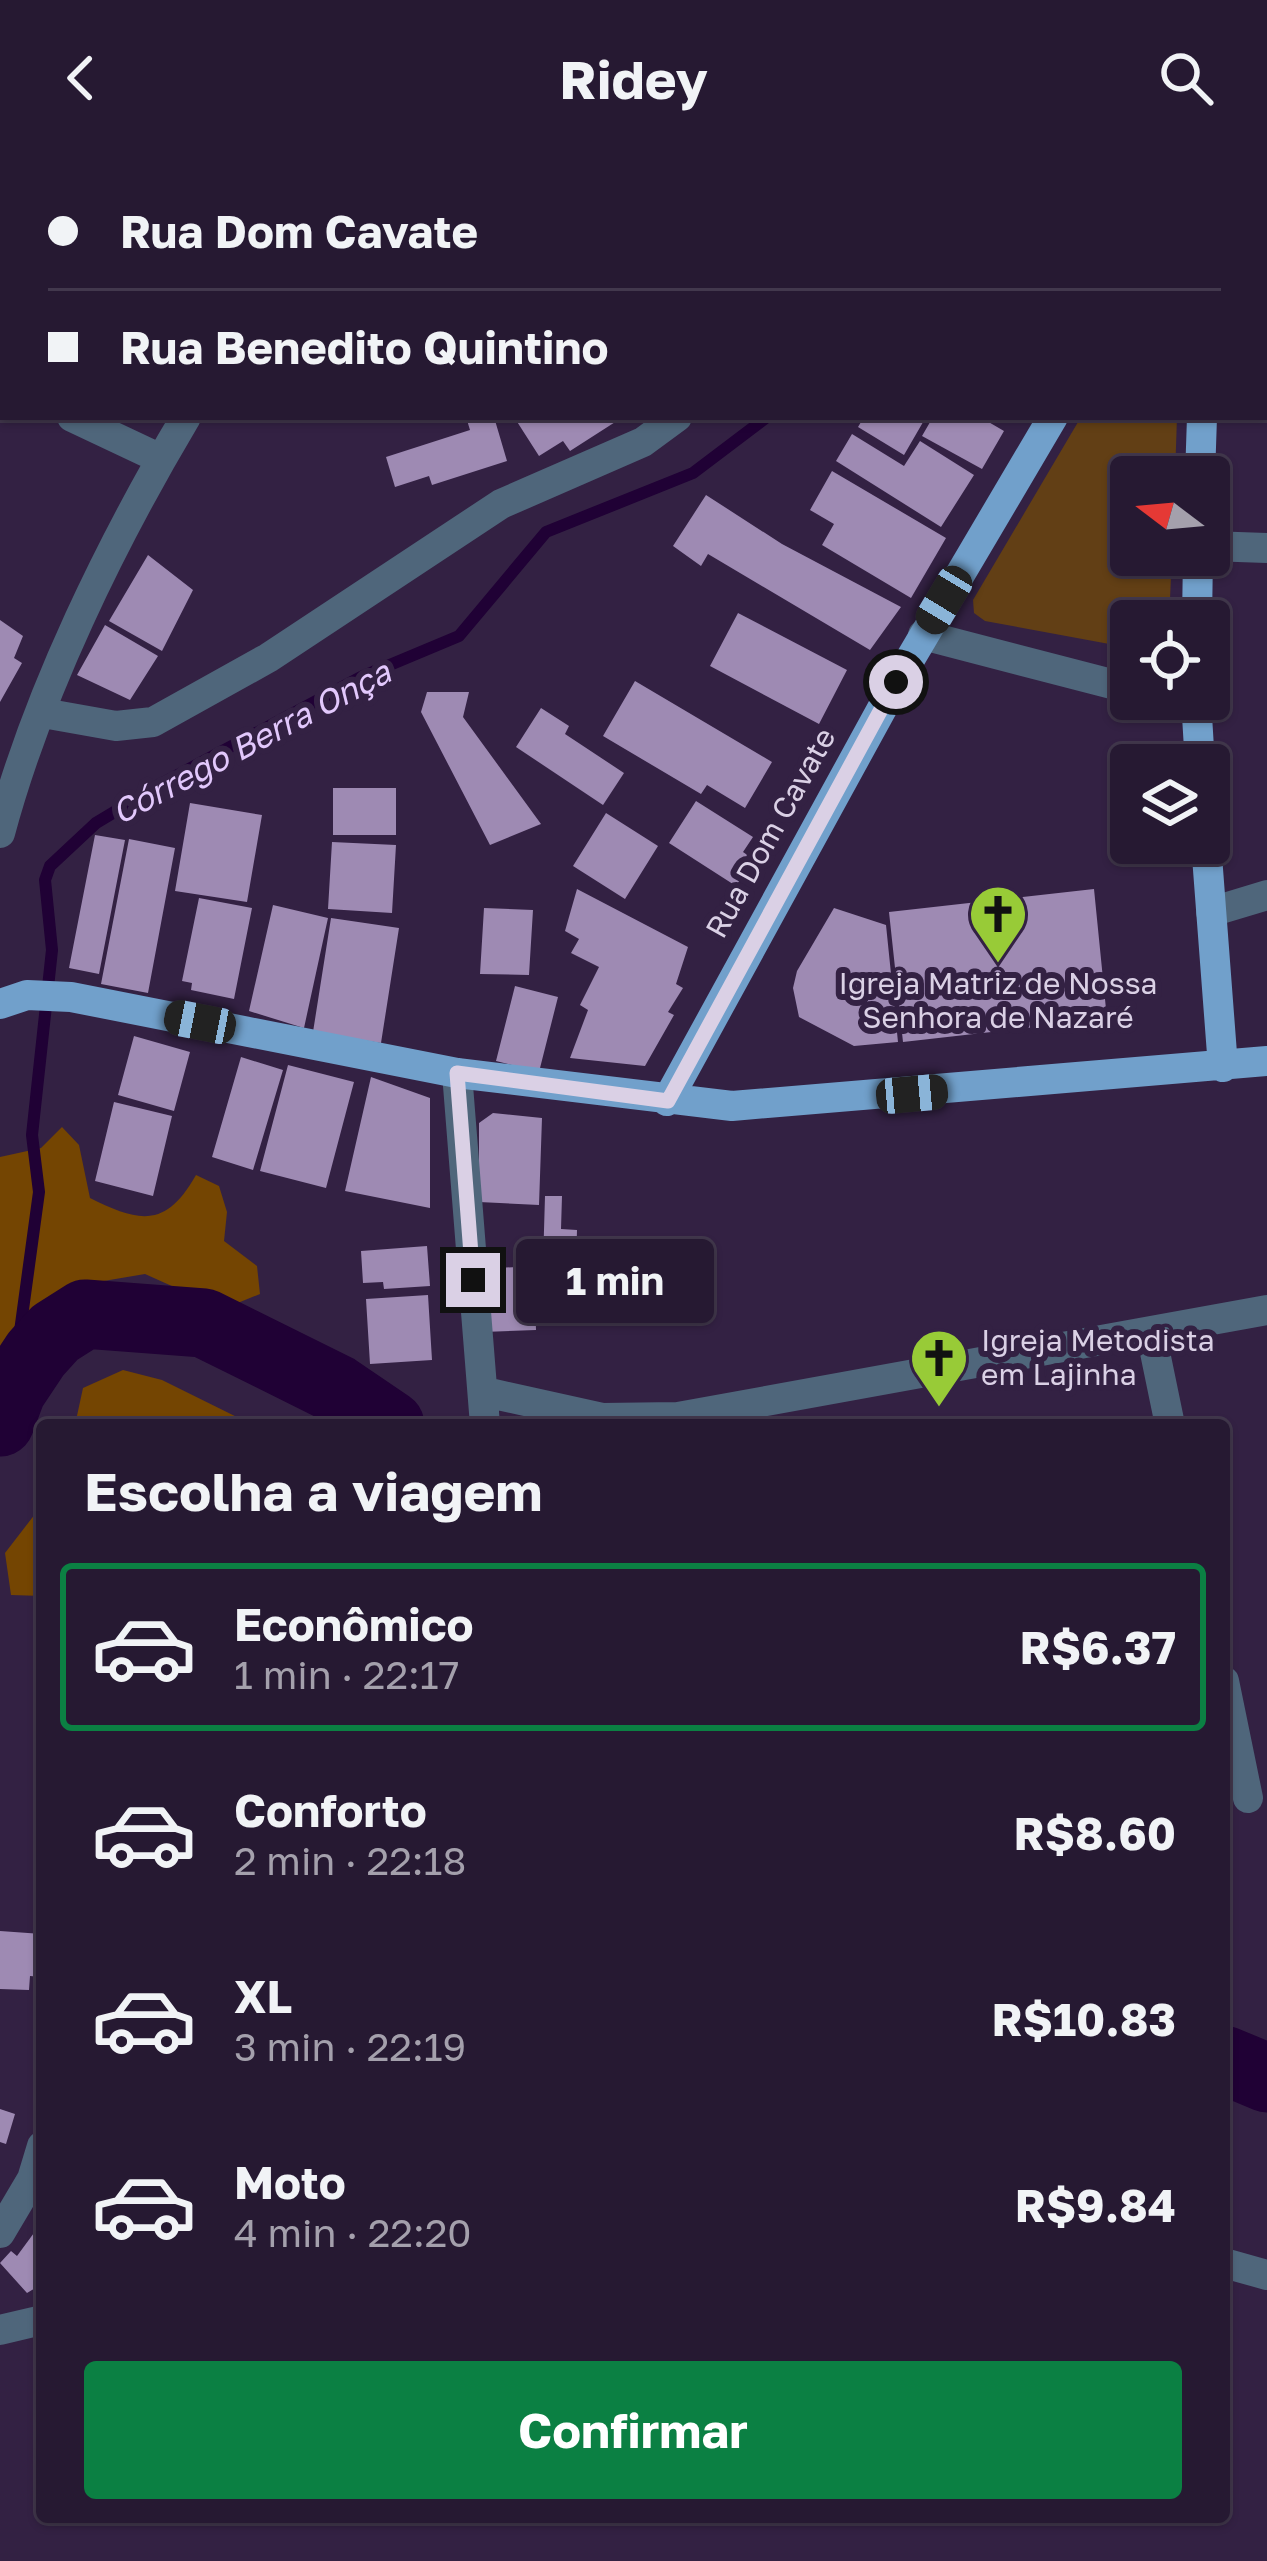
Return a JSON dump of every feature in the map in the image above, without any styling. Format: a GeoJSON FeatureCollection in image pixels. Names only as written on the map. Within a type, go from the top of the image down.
{"type":"FeatureCollection","features":[{"type":"Feature","properties":{"kind":"main road","name":"Rua Dom Cavate"},"geometry":{"type":"LineString","coordinates":[[668,1101],[922,635],[1046,420]]}},
{"type":"Feature","properties":{"kind":"main road"},"geometry":{"type":"LineString","coordinates":[[1201,456],[1202,420]]}},
{"type":"Feature","properties":{"kind":"main road"},"geometry":{"type":"LineString","coordinates":[[1208,864],[1223,1067]]}},
{"type":"Feature","properties":{"kind":"main road"},"geometry":{"type":"LineString","coordinates":[[8,999],[71,997],[457,1073],[668,1101],[778,1106],[1267,1061]]}},
{"type":"Feature","properties":{"kind":"street"},"geometry":{"type":"LineString","coordinates":[[77,420],[161,459]]}},
{"type":"Feature","properties":{"kind":"street"},"geometry":{"type":"LineString","coordinates":[[0,833],[43,713],[128,517],[184,420]]}},
{"type":"Feature","properties":{"kind":"street"},"geometry":{"type":"LineString","coordinates":[[43,713],[116,726],[153,722],[268,658],[501,504],[643,442],[673,420]]}},
{"type":"Feature","properties":{"kind":"street"},"geometry":{"type":"LineString","coordinates":[[1230,547],[1267,548]]}},
{"type":"Feature","properties":{"kind":"street"},"geometry":{"type":"LineString","coordinates":[[922,635],[1110,684]]}},
{"type":"Feature","properties":{"kind":"street"},"geometry":{"type":"LineString","coordinates":[[1211,912],[1267,896]]}},
{"type":"Feature","properties":{"kind":"street"},"geometry":{"type":"LineString","coordinates":[[457,1073],[485,1413],[678,1417],[1267,1310]]}},
{"type":"Feature","properties":{"kind":"street"},"geometry":{"type":"LineString","coordinates":[[1151,1334],[1169,1419]]}},
{"type":"Feature","properties":{"kind":"street"},"geometry":{"type":"LineString","coordinates":[[1230,1710],[1249,1798]]}},
{"type":"Feature","properties":{"kind":"street"},"geometry":{"type":"LineString","coordinates":[[0,2233],[36,2166]]}},
{"type":"Feature","properties":{"kind":"street"},"geometry":{"type":"LineString","coordinates":[[1230,2265],[1267,2275]]}},
{"type":"Feature","properties":{"kind":"street"},"geometry":{"type":"LineString","coordinates":[[0,2330],[36,2321]]}},
{"type":"Feature","properties":{"kind":"shaded area"},"geometry":{"type":"Polygon","coordinates":[[[1079,420],[1177,420],[1176,456],[1110,456],[1110,576],[1171,576],[1170,600],[1110,600],[1110,644],[985,621],[974,613],[973,600],[1079,420]]]}},
{"type":"Feature","properties":{"kind":"shaded area"},"geometry":{"type":"Polygon","coordinates":[[[62,1127],[79,1145],[90,1198],[123,1212],[150,1216],[162,1212],[196,1175],[219,1186],[227,1212],[224,1241],[257,1266],[260,1294],[223,1309],[145,1274],[74,1286],[0,1352],[0,1157],[41,1148],[62,1127]]]}},
{"type":"Feature","properties":{"kind":"shaded area"},"geometry":{"type":"Polygon","coordinates":[[[123,1370],[162,1380],[241,1419],[76,1419],[83,1388],[123,1370]]]}},
{"type":"Feature","properties":{"kind":"shaded area"},"geometry":{"type":"Polygon","coordinates":[[[36,1513],[36,1596],[11,1595],[5,1553],[36,1513]]]}},
{"type":"Feature","properties":{"kind":"building"},"geometry":{"type":"Polygon","coordinates":[[[467,420],[495,420],[507,461],[432,485],[429,476],[395,487],[386,457],[470,430],[467,420]]]}},
{"type":"Feature","properties":{"kind":"building"},"geometry":{"type":"Polygon","coordinates":[[[516,420],[618,420],[570,451],[563,441],[539,456],[516,420]]]}},
{"type":"Feature","properties":{"kind":"building"},"geometry":{"type":"Polygon","coordinates":[[[862,420],[924,420],[904,455],[858,427],[862,420]]]}},
{"type":"Feature","properties":{"kind":"building"},"geometry":{"type":"Polygon","coordinates":[[[931,420],[985,420],[1004,431],[982,469],[922,436],[931,420]]]}},
{"type":"Feature","properties":{"kind":"building"},"geometry":{"type":"Polygon","coordinates":[[[852,434],[904,466],[920,441],[974,475],[941,527],[836,461],[852,434]]]}},
{"type":"Feature","properties":{"kind":"building"},"geometry":{"type":"Polygon","coordinates":[[[832,471],[946,538],[911,598],[822,545],[834,524],[810,510],[832,471]]]}},
{"type":"Feature","properties":{"kind":"building"},"geometry":{"type":"Polygon","coordinates":[[[706,495],[782,544],[901,607],[870,650],[708,554],[701,566],[673,546],[706,495]]]}},
{"type":"Feature","properties":{"kind":"building"},"geometry":{"type":"Polygon","coordinates":[[[148,555],[193,590],[162,651],[109,621],[148,555]]]}},
{"type":"Feature","properties":{"kind":"building"},"geometry":{"type":"Polygon","coordinates":[[[738,613],[847,670],[819,724],[710,666],[738,613]]]}},
{"type":"Feature","properties":{"kind":"building"},"geometry":{"type":"Polygon","coordinates":[[[0,620],[23,636],[14,658],[22,663],[0,702],[0,620]]]}},
{"type":"Feature","properties":{"kind":"building"},"geometry":{"type":"Polygon","coordinates":[[[105,625],[158,656],[130,700],[77,675],[105,625]]]}},
{"type":"Feature","properties":{"kind":"building"},"geometry":{"type":"Polygon","coordinates":[[[635,681],[772,762],[745,808],[707,785],[701,794],[603,736],[635,681]]]}},
{"type":"Feature","properties":{"kind":"building"},"geometry":{"type":"Polygon","coordinates":[[[427,692],[469,692],[463,717],[541,824],[490,845],[421,712],[427,692]]]}},
{"type":"Feature","properties":{"kind":"building"},"geometry":{"type":"Polygon","coordinates":[[[541,708],[569,726],[565,734],[624,773],[603,805],[516,747],[541,708]]]}},
{"type":"Feature","properties":{"kind":"building"},"geometry":{"type":"Polygon","coordinates":[[[333,788],[396,788],[396,835],[333,835],[333,788]]]}},
{"type":"Feature","properties":{"kind":"building"},"geometry":{"type":"Polygon","coordinates":[[[696,801],[753,837],[743,852],[753,859],[736,886],[669,843],[696,801]]]}},
{"type":"Feature","properties":{"kind":"building"},"geometry":{"type":"Polygon","coordinates":[[[190,803],[262,815],[247,902],[175,891],[190,803]]]}},
{"type":"Feature","properties":{"kind":"building"},"geometry":{"type":"Polygon","coordinates":[[[606,813],[658,846],[625,899],[573,866],[606,813]]]}},
{"type":"Feature","properties":{"kind":"building"},"geometry":{"type":"Polygon","coordinates":[[[95,835],[125,840],[99,974],[69,968],[95,835]]]}},
{"type":"Feature","properties":{"kind":"building"},"geometry":{"type":"Polygon","coordinates":[[[129,839],[175,848],[148,993],[101,984],[129,839]]]}},
{"type":"Feature","properties":{"kind":"building"},"geometry":{"type":"Polygon","coordinates":[[[332,842],[396,845],[392,913],[328,909],[332,842]]]}},
{"type":"Feature","properties":{"kind":"building"},"geometry":{"type":"Polygon","coordinates":[[[577,889],[688,947],[676,984],[683,988],[668,1012],[674,1015],[645,1066],[570,1058],[588,1010],[580,1005],[599,967],[571,953],[579,939],[565,931],[577,889]]]}},
{"type":"Feature","properties":{"kind":"building","name":"Igreja Matriz de Nossa Senhora de Nazaré"},"geometry":{"type":"Polygon","coordinates":[[[1094,889],[1107,1019],[903,1042],[889,912],[1094,889]]]}},
{"type":"Feature","properties":{"kind":"building"},"geometry":{"type":"Polygon","coordinates":[[[199,898],[252,908],[234,999],[191,990],[192,983],[182,981],[199,898]]]}},
{"type":"Feature","properties":{"kind":"building"},"geometry":{"type":"Polygon","coordinates":[[[273,905],[328,918],[304,1028],[249,1011],[273,905]]]}},
{"type":"Feature","properties":{"kind":"building"},"geometry":{"type":"Polygon","coordinates":[[[484,908],[533,910],[529,975],[480,974],[484,908]]]}},
{"type":"Feature","properties":{"kind":"building"},"geometry":{"type":"Polygon","coordinates":[[[834,908],[886,925],[898,1042],[854,1046],[799,1017],[793,988],[797,971],[834,908]]]}},
{"type":"Feature","properties":{"kind":"building"},"geometry":{"type":"Polygon","coordinates":[[[331,918],[399,928],[381,1043],[313,1032],[331,918]]]}},
{"type":"Feature","properties":{"kind":"building"},"geometry":{"type":"Polygon","coordinates":[[[515,986],[558,997],[539,1072],[496,1061],[515,986]]]}},
{"type":"Feature","properties":{"kind":"building"},"geometry":{"type":"Polygon","coordinates":[[[134,1036],[190,1052],[174,1111],[118,1095],[134,1036]]]}},
{"type":"Feature","properties":{"kind":"building"},"geometry":{"type":"Polygon","coordinates":[[[241,1057],[283,1070],[253,1170],[212,1157],[241,1057]]]}},
{"type":"Feature","properties":{"kind":"building"},"geometry":{"type":"Polygon","coordinates":[[[288,1065],[354,1082],[326,1188],[260,1171],[288,1065]]]}},
{"type":"Feature","properties":{"kind":"building"},"geometry":{"type":"Polygon","coordinates":[[[371,1077],[430,1098],[430,1208],[345,1191],[371,1077]]]}},
{"type":"Feature","properties":{"kind":"building"},"geometry":{"type":"Polygon","coordinates":[[[114,1102],[172,1116],[153,1196],[95,1181],[114,1102]]]}},
{"type":"Feature","properties":{"kind":"building"},"geometry":{"type":"Polygon","coordinates":[[[493,1113],[542,1118],[539,1205],[479,1202],[479,1123],[493,1113]]]}},
{"type":"Feature","properties":{"kind":"building"},"geometry":{"type":"Polygon","coordinates":[[[545,1196],[562,1196],[561,1229],[577,1230],[576,1266],[543,1264],[545,1196]]]}},
{"type":"Feature","properties":{"kind":"building"},"geometry":{"type":"Polygon","coordinates":[[[427,1246],[430,1286],[384,1289],[383,1282],[363,1283],[361,1251],[427,1246]]]}},
{"type":"Feature","properties":{"kind":"building"},"geometry":{"type":"Polygon","coordinates":[[[534,1266],[536,1330],[483,1332],[481,1269],[534,1266]]]}},
{"type":"Feature","properties":{"kind":"building"},"geometry":{"type":"Polygon","coordinates":[[[428,1295],[432,1360],[370,1364],[366,1299],[428,1295]]]}},
{"type":"Feature","properties":{"kind":"building"},"geometry":{"type":"Polygon","coordinates":[[[0,1931],[36,1934],[36,1976],[30,1976],[29,1990],[0,1989],[0,1931]]]}},
{"type":"Feature","properties":{"kind":"building"},"geometry":{"type":"Polygon","coordinates":[[[0,2109],[15,2114],[6,2144],[0,2142],[0,2109]]]}},
{"type":"Feature","properties":{"kind":"building"},"geometry":{"type":"Polygon","coordinates":[[[36,2230],[36,2288],[27,2293],[0,2263],[11,2251],[17,2256],[36,2230]]]}},
{"type":"Feature","properties":{"kind":"waterway","name":"Córrego Berra Onça"},"geometry":{"type":"LineString","coordinates":[[12,1390],[39,1192],[32,1135],[52,950],[45,880],[50,866],[96,823],[161,784],[361,677],[459,636],[546,532],[693,473],[763,420]]}},
{"type":"Feature","properties":{"kind":"waterway"},"geometry":{"type":"LineString","coordinates":[[0,1422],[12,1390],[36,1354],[55,1333],[85,1314],[204,1323],[337,1389],[381,1419]]}},
{"type":"Feature","properties":{"kind":"waterway"},"geometry":{"type":"LineString","coordinates":[[1230,2063],[1267,2078]]}},
{"type":"Feature","properties":{"kind":"place","name":"Igreja Matriz de Nossa Senhora de Nazaré"},"geometry":{"type":"Point","coordinates":[998,965]}},
{"type":"Feature","properties":{"kind":"place","name":"Igreja Metodista em Lajinha"},"geometry":{"type":"Point","coordinates":[939,1409]}},
{"type":"Feature","properties":{"kind":"route"},"geometry":{"type":"LineString","coordinates":[[473,1280],[457,1073],[668,1101],[896,682]]}}]}
